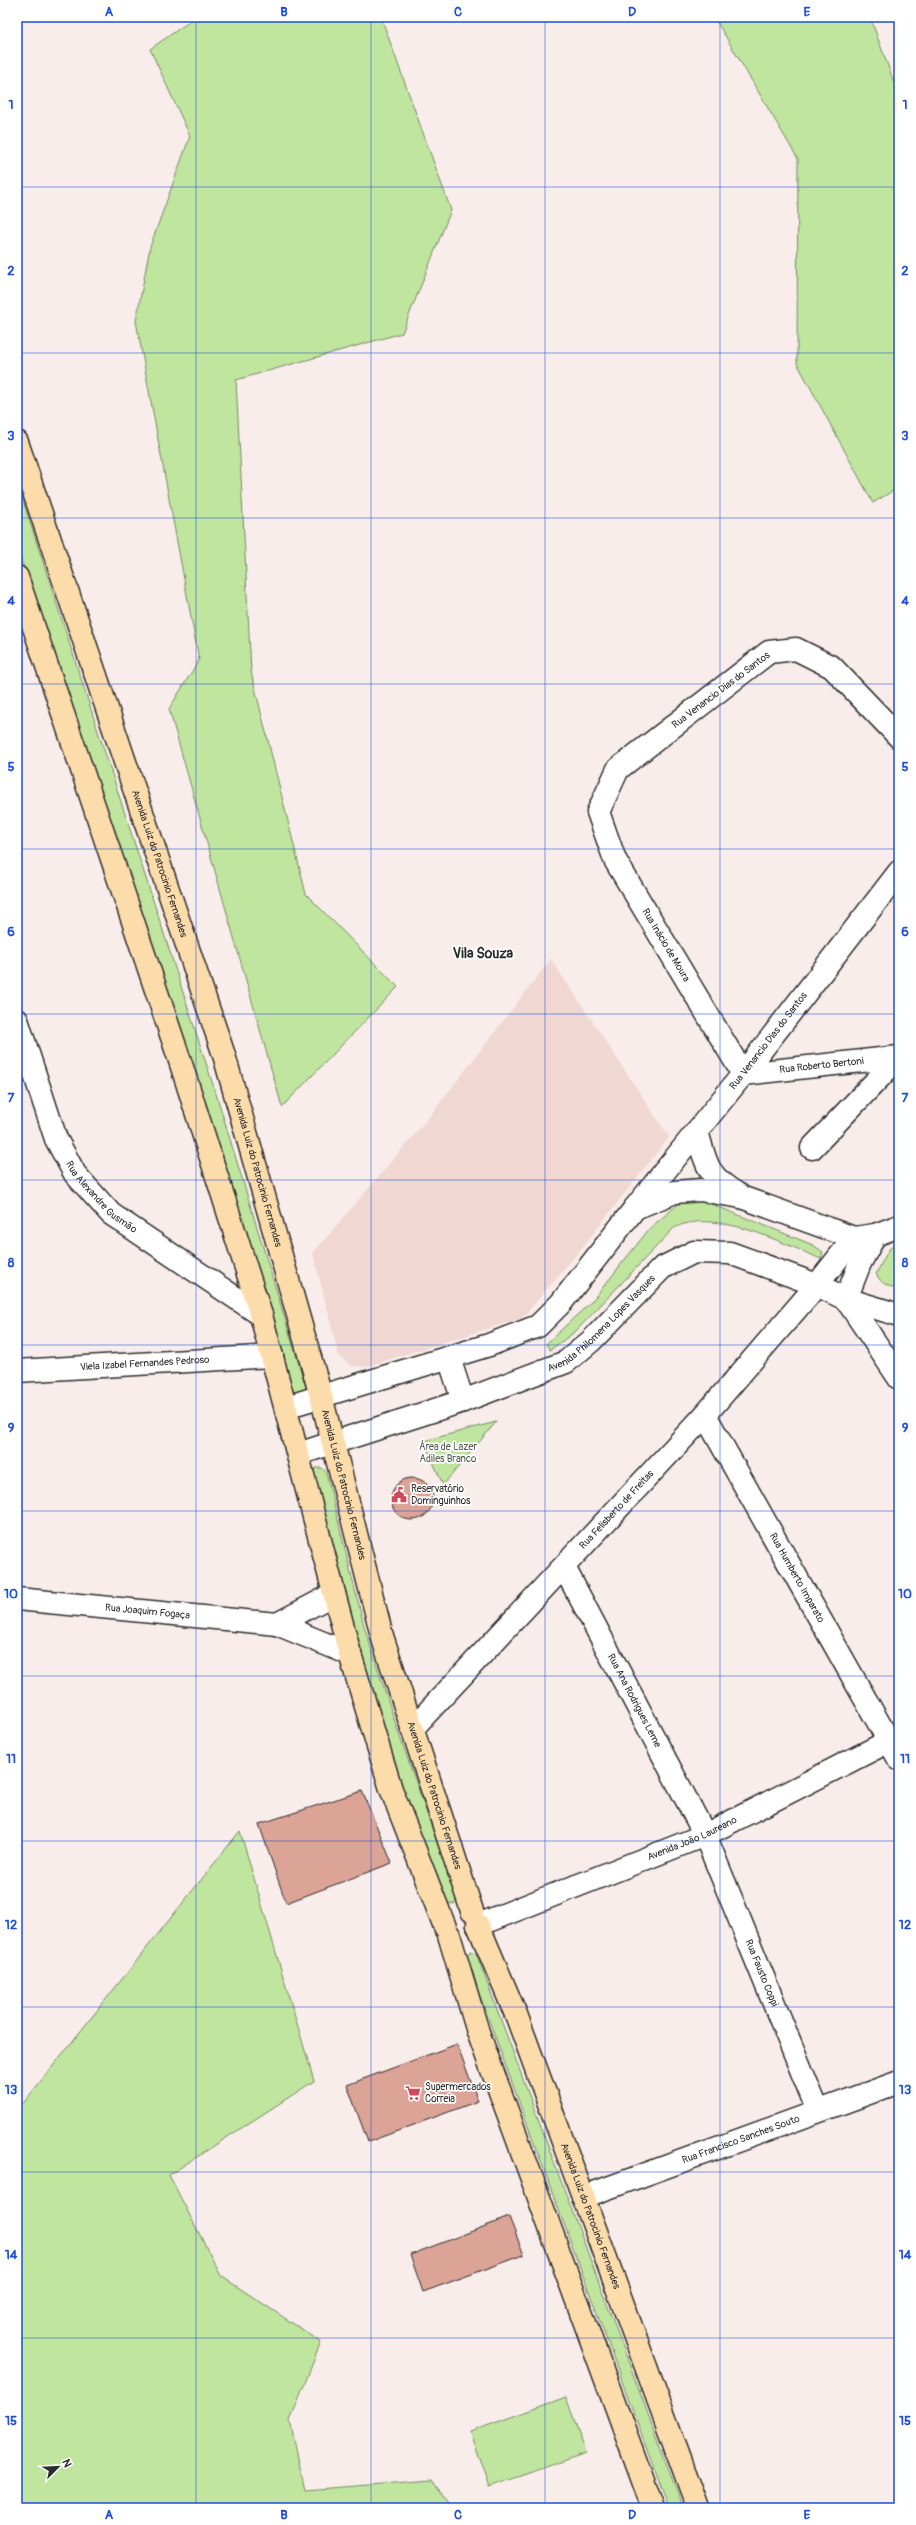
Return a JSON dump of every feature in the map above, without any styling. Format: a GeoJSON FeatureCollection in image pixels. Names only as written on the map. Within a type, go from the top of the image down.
{"type":"FeatureCollection","features":[{"type":"Feature","properties":{"kind":"main road","name":"Avenida Luiz do Patrocinio Fernandes"},"geometry":{"type":"LineString","coordinates":[[18,450],[224,1056],[321,1396],[382,1636],[412,1729],[475,1918],[517,2017],[698,2508]]}},
{"type":"Feature","properties":{"kind":"main road"},"geometry":{"type":"LineString","coordinates":[[17,577],[181,1064],[262,1315],[350,1654],[391,1789],[447,1931],[478,2032],[653,2508]]}},
{"type":"Feature","properties":{"kind":"main road"},"geometry":{"type":"LineString","coordinates":[[447,1931],[445,1920],[451,1910],[461,1907],[475,1918]]}},
{"type":"Feature","properties":{"kind":"street","name":"Rua Venancio Dias do Santos"},"geometry":{"type":"LineString","coordinates":[[598,812],[618,769],[769,652],[796,649],[832,666],[899,737]]}},
{"type":"Feature","properties":{"kind":"street","name":"Rua Inácio de Moura"},"geometry":{"type":"LineString","coordinates":[[598,812],[616,860],[744,1074]]}},
{"type":"Feature","properties":{"kind":"street","name":"Rua Venancio Dias do Santos"},"geometry":{"type":"LineString","coordinates":[[635,1208],[744,1074],[899,872]]}},
{"type":"Feature","properties":{"kind":"street","name":"Rua Alexandre Gusmão"},"geometry":{"type":"LineString","coordinates":[[17,1020],[56,1139],[75,1174],[111,1214],[262,1315]]}},
{"type":"Feature","properties":{"kind":"street"},"geometry":{"type":"LineString","coordinates":[[812,1148],[899,1057]]}},
{"type":"Feature","properties":{"kind":"street","name":"Rua Roberto Bertoni"},"geometry":{"type":"LineString","coordinates":[[744,1074],[899,1057]]}},
{"type":"Feature","properties":{"kind":"street"},"geometry":{"type":"LineString","coordinates":[[697,1131],[708,1168],[722,1185],[741,1197]]}},
{"type":"Feature","properties":{"kind":"street"},"geometry":{"type":"LineString","coordinates":[[286,1407],[518,1336],[538,1326],[561,1303],[635,1208],[674,1192],[700,1190],[741,1197],[864,1236],[899,1226]]}},
{"type":"Feature","properties":{"kind":"street"},"geometry":{"type":"LineString","coordinates":[[864,1236],[860,1263],[846,1299],[899,1378]]}},
{"type":"Feature","properties":{"kind":"street","name":"Rua Felisberto de Freitas"},"geometry":{"type":"LineString","coordinates":[[412,1729],[704,1415],[817,1285],[864,1236]]}},
{"type":"Feature","properties":{"kind":"street","name":"Avenida Philomena Lopes Vasques"},"geometry":{"type":"LineString","coordinates":[[298,1454],[464,1401],[566,1362],[591,1341],[662,1268],[694,1252],[730,1253],[817,1285],[846,1299],[899,1315]]}},
{"type":"Feature","properties":{"kind":"street","name":"Viela Izabel Fernandes Pedroso"},"geometry":{"type":"LineString","coordinates":[[17,1371],[272,1356]]}},
{"type":"Feature","properties":{"kind":"street"},"geometry":{"type":"LineString","coordinates":[[449,1358],[464,1401]]}},
{"type":"Feature","properties":{"kind":"street","name":"Rua Humberto Imparato"},"geometry":{"type":"LineString","coordinates":[[704,1415],[896,1746]]}},
{"type":"Feature","properties":{"kind":"street","name":"Rua Ana Rodrigues Leme"},"geometry":{"type":"LineString","coordinates":[[564,1567],[705,1835]]}},
{"type":"Feature","properties":{"kind":"street"},"geometry":{"type":"LineString","coordinates":[[277,1624],[334,1594]]}},
{"type":"Feature","properties":{"kind":"street","name":"Rua Joaquim Fogaça"},"geometry":{"type":"LineString","coordinates":[[17,1599],[277,1624],[350,1654]]}},
{"type":"Feature","properties":{"kind":"street","name":"Avenida João Laureano"},"geometry":{"type":"LineString","coordinates":[[475,1918],[705,1835],[896,1746]]}},
{"type":"Feature","properties":{"kind":"street","name":"Rua Fausto Coppi"},"geometry":{"type":"LineString","coordinates":[[705,1835],[818,2112]]}},
{"type":"Feature","properties":{"kind":"street","name":"Rua Francisco Sanches Souto"},"geometry":{"type":"LineString","coordinates":[[583,2197],[899,2082]]}},
{"type":"Feature","properties":{"kind":"shaded area"},"geometry":{"type":"Polygon","coordinates":[[[551,959],[669,1137],[581,1249],[522,1318],[365,1367],[352,1366],[339,1356],[313,1253],[426,1121],[551,959]]]}},
{"type":"Feature","properties":{"kind":"green space"},"geometry":{"type":"Polygon","coordinates":[[[196,17],[381,17],[451,210],[402,333],[236,380],[251,672],[306,894],[398,987],[282,1107],[169,709],[199,660],[136,321],[150,247],[190,136],[150,49],[196,17]]]}},
{"type":"Feature","properties":{"kind":"green space"},"geometry":{"type":"Polygon","coordinates":[[[714,17],[870,17],[899,96],[899,487],[873,503],[797,363],[798,159],[714,17]]]}},
{"type":"Feature","properties":{"kind":"green space"},"geometry":{"type":"Polygon","coordinates":[[[17,482],[218,1100],[308,1394],[290,1399],[235,1205],[17,547],[17,482]]]}},
{"type":"Feature","properties":{"kind":"green space"},"geometry":{"type":"Polygon","coordinates":[[[704,1201],[813,1245],[823,1252],[821,1259],[768,1237],[727,1224],[708,1222],[690,1223],[674,1228],[576,1331],[550,1350],[546,1344],[592,1301],[650,1228],[681,1202],[704,1201]]]}},
{"type":"Feature","properties":{"kind":"green space"},"geometry":{"type":"Polygon","coordinates":[[[899,1242],[899,1288],[891,1287],[885,1284],[876,1274],[889,1249],[899,1242]]]}},
{"type":"Feature","properties":{"kind":"green space","name":"Área de Lazer Adiles Branco"},"geometry":{"type":"Polygon","coordinates":[[[496,1422],[443,1485],[424,1441],[496,1422]]]}},
{"type":"Feature","properties":{"kind":"green space"},"geometry":{"type":"Polygon","coordinates":[[[316,1468],[322,1468],[326,1472],[364,1626],[399,1734],[457,1899],[454,1904],[448,1903],[445,1899],[398,1779],[355,1645],[312,1471],[316,1468]]]}},
{"type":"Feature","properties":{"kind":"green space"},"geometry":{"type":"Polygon","coordinates":[[[240,1831],[314,2081],[169,2175],[221,2276],[321,2342],[290,2421],[305,2490],[432,2480],[454,2508],[17,2508],[17,2111],[240,1831]]]}},
{"type":"Feature","properties":{"kind":"green space"},"geometry":{"type":"Polygon","coordinates":[[[470,1951],[476,1953],[683,2508],[669,2508],[466,1958],[470,1951]]]}},
{"type":"Feature","properties":{"kind":"green space"},"geometry":{"type":"Polygon","coordinates":[[[566,2397],[586,2453],[489,2487],[470,2432],[566,2397]]]}},
{"type":"Feature","properties":{"kind":"building"},"geometry":{"type":"Polygon","coordinates":[[[412,1478],[427,1484],[433,1499],[427,1514],[412,1520],[397,1514],[391,1499],[397,1484],[412,1478]]]}},
{"type":"Feature","properties":{"kind":"building"},"geometry":{"type":"Polygon","coordinates":[[[362,1791],[392,1863],[286,1903],[259,1824],[362,1791]]]}},
{"type":"Feature","properties":{"kind":"building","name":"Supermercados Correia"},"geometry":{"type":"Polygon","coordinates":[[[457,2044],[478,2101],[368,2142],[347,2085],[457,2044]]]}},
{"type":"Feature","properties":{"kind":"building"},"geometry":{"type":"Polygon","coordinates":[[[509,2217],[524,2255],[423,2292],[410,2255],[509,2217]]]}},
{"type":"Feature","properties":{"kind":"place","name":"Reservatório Dominguinhos"},"geometry":{"type":"Point","coordinates":[399,1495]}},
{"type":"Feature","properties":{"kind":"place","name":"Supermercados Correia"},"geometry":{"type":"Point","coordinates":[413,2093]}},
{"type":"Feature","properties":{"kind":"district","name":"Vila Souza"},"geometry":{"type":"Point","coordinates":[483,953]}}]}
